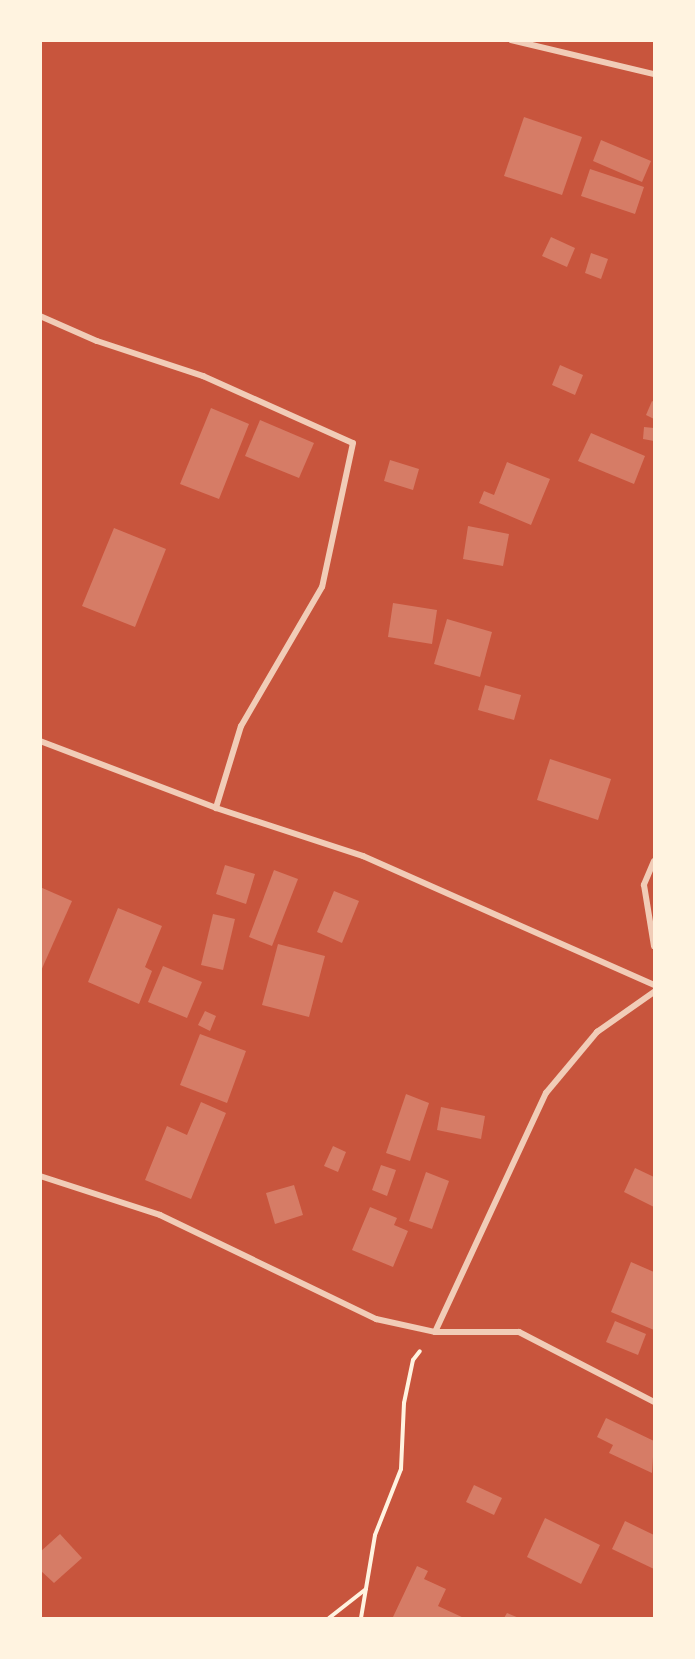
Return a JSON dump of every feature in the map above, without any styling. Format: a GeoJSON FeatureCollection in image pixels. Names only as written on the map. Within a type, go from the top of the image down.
{"type":"FeatureCollection","features":[{"type":"Feature","properties":{"kind":"street"},"geometry":{"type":"LineString","coordinates":[[510,40],[654,74]]}},
{"type":"Feature","properties":{"kind":"street"},"geometry":{"type":"LineString","coordinates":[[40,316],[97,341],[203,376],[353,443],[322,587],[242,726],[216,808]]}},
{"type":"Feature","properties":{"kind":"street"},"geometry":{"type":"LineString","coordinates":[[40,741],[216,808],[363,856],[654,985]]}},
{"type":"Feature","properties":{"kind":"street"},"geometry":{"type":"LineString","coordinates":[[654,861],[644,885],[654,946]]}},
{"type":"Feature","properties":{"kind":"street"},"geometry":{"type":"LineString","coordinates":[[435,1332],[546,1093],[597,1032],[654,992]]}},
{"type":"Feature","properties":{"kind":"street"},"geometry":{"type":"LineString","coordinates":[[40,1176],[160,1215],[376,1319],[435,1332],[519,1332],[654,1402]]}},
{"type":"Feature","properties":{"kind":"path"},"geometry":{"type":"LineString","coordinates":[[360,1618],[375,1535],[400,1469],[404,1403],[413,1360],[435,1332]]}},
{"type":"Feature","properties":{"kind":"path"},"geometry":{"type":"LineString","coordinates":[[329,1618],[366,1588]]}},
{"type":"Feature","properties":{"kind":"building"},"geometry":{"type":"Polygon","coordinates":[[[524,117],[582,137],[562,195],[504,176],[524,117]]]}},
{"type":"Feature","properties":{"kind":"building"},"geometry":{"type":"Polygon","coordinates":[[[601,140],[651,161],[642,182],[593,161],[601,140]]]}},
{"type":"Feature","properties":{"kind":"building"},"geometry":{"type":"Polygon","coordinates":[[[590,169],[644,187],[635,214],[581,196],[590,169]]]}},
{"type":"Feature","properties":{"kind":"building"},"geometry":{"type":"Polygon","coordinates":[[[551,237],[575,248],[567,267],[542,256],[551,237]]]}},
{"type":"Feature","properties":{"kind":"building"},"geometry":{"type":"Polygon","coordinates":[[[591,253],[608,259],[601,279],[585,273],[591,253]]]}},
{"type":"Feature","properties":{"kind":"building"},"geometry":{"type":"Polygon","coordinates":[[[560,365],[583,375],[575,395],[552,385],[560,365]]]}},
{"type":"Feature","properties":{"kind":"building"},"geometry":{"type":"Polygon","coordinates":[[[652,401],[654,402],[654,419],[646,415],[652,401]]]}},
{"type":"Feature","properties":{"kind":"building"},"geometry":{"type":"Polygon","coordinates":[[[211,408],[249,424],[219,499],[180,484],[211,408]]]}},
{"type":"Feature","properties":{"kind":"building"},"geometry":{"type":"Polygon","coordinates":[[[260,420],[314,443],[299,478],[245,456],[260,420]]]}},
{"type":"Feature","properties":{"kind":"building"},"geometry":{"type":"Polygon","coordinates":[[[644,427],[654,428],[654,441],[643,439],[644,427]]]}},
{"type":"Feature","properties":{"kind":"building"},"geometry":{"type":"Polygon","coordinates":[[[591,433],[645,456],[634,484],[578,461],[591,433]]]}},
{"type":"Feature","properties":{"kind":"building"},"geometry":{"type":"Polygon","coordinates":[[[390,460],[419,469],[413,490],[384,481],[390,460]]]}},
{"type":"Feature","properties":{"kind":"building"},"geometry":{"type":"Polygon","coordinates":[[[507,462],[550,479],[531,525],[479,503],[484,491],[494,495],[507,462]]]}},
{"type":"Feature","properties":{"kind":"building"},"geometry":{"type":"Polygon","coordinates":[[[468,526],[509,534],[503,566],[463,559],[468,526]]]}},
{"type":"Feature","properties":{"kind":"building"},"geometry":{"type":"Polygon","coordinates":[[[114,528],[166,549],[135,627],[82,606],[114,528]]]}},
{"type":"Feature","properties":{"kind":"building"},"geometry":{"type":"Polygon","coordinates":[[[393,603],[437,610],[432,644],[388,637],[393,603]]]}},
{"type":"Feature","properties":{"kind":"building"},"geometry":{"type":"Polygon","coordinates":[[[447,619],[492,632],[480,677],[434,664],[447,619]]]}},
{"type":"Feature","properties":{"kind":"building"},"geometry":{"type":"Polygon","coordinates":[[[485,685],[521,695],[514,720],[478,710],[485,685]]]}},
{"type":"Feature","properties":{"kind":"building"},"geometry":{"type":"Polygon","coordinates":[[[550,759],[611,779],[598,820],[537,800],[550,759]]]}},
{"type":"Feature","properties":{"kind":"building"},"geometry":{"type":"Polygon","coordinates":[[[225,865],[255,874],[246,904],[216,894],[225,865]]]}},
{"type":"Feature","properties":{"kind":"building"},"geometry":{"type":"Polygon","coordinates":[[[274,870],[298,879],[272,946],[249,937],[274,870]]]}},
{"type":"Feature","properties":{"kind":"building"},"geometry":{"type":"Polygon","coordinates":[[[40,887],[72,901],[40,973],[40,887]]]}},
{"type":"Feature","properties":{"kind":"building"},"geometry":{"type":"Polygon","coordinates":[[[334,891],[359,901],[342,943],[317,932],[334,891]]]}},
{"type":"Feature","properties":{"kind":"building"},"geometry":{"type":"Polygon","coordinates":[[[118,908],[162,926],[145,967],[152,971],[139,1004],[88,982],[118,908]]]}},
{"type":"Feature","properties":{"kind":"building"},"geometry":{"type":"Polygon","coordinates":[[[213,914],[235,919],[223,970],[201,965],[213,914]]]}},
{"type":"Feature","properties":{"kind":"building"},"geometry":{"type":"Polygon","coordinates":[[[278,944],[325,956],[309,1017],[262,1005],[278,944]]]}},
{"type":"Feature","properties":{"kind":"building"},"geometry":{"type":"Polygon","coordinates":[[[163,966],[202,982],[187,1018],[148,1002],[163,966]]]}},
{"type":"Feature","properties":{"kind":"building"},"geometry":{"type":"Polygon","coordinates":[[[205,1011],[216,1016],[210,1031],[198,1025],[205,1011]]]}},
{"type":"Feature","properties":{"kind":"building"},"geometry":{"type":"Polygon","coordinates":[[[200,1034],[246,1051],[227,1103],[180,1085],[200,1034]]]}},
{"type":"Feature","properties":{"kind":"building"},"geometry":{"type":"Polygon","coordinates":[[[406,1094],[429,1103],[410,1161],[386,1153],[406,1094]]]}},
{"type":"Feature","properties":{"kind":"building"},"geometry":{"type":"Polygon","coordinates":[[[201,1102],[226,1113],[191,1199],[145,1180],[167,1126],[187,1135],[201,1102]]]}},
{"type":"Feature","properties":{"kind":"building"},"geometry":{"type":"Polygon","coordinates":[[[441,1107],[485,1116],[481,1139],[437,1130],[441,1107]]]}},
{"type":"Feature","properties":{"kind":"building"},"geometry":{"type":"Polygon","coordinates":[[[333,1146],[346,1152],[338,1172],[324,1166],[333,1146]]]}},
{"type":"Feature","properties":{"kind":"building"},"geometry":{"type":"Polygon","coordinates":[[[381,1165],[396,1170],[387,1196],[372,1190],[381,1165]]]}},
{"type":"Feature","properties":{"kind":"building"},"geometry":{"type":"Polygon","coordinates":[[[635,1168],[654,1177],[654,1207],[624,1192],[635,1168]]]}},
{"type":"Feature","properties":{"kind":"building"},"geometry":{"type":"Polygon","coordinates":[[[426,1172],[449,1181],[432,1229],[409,1221],[426,1172]]]}},
{"type":"Feature","properties":{"kind":"building"},"geometry":{"type":"Polygon","coordinates":[[[294,1185],[303,1215],[275,1224],[266,1193],[294,1185]]]}},
{"type":"Feature","properties":{"kind":"building"},"geometry":{"type":"Polygon","coordinates":[[[370,1207],[397,1218],[394,1225],[408,1231],[393,1267],[352,1250],[370,1207]]]}},
{"type":"Feature","properties":{"kind":"building"},"geometry":{"type":"Polygon","coordinates":[[[631,1262],[654,1272],[654,1330],[611,1312],[631,1262]]]}},
{"type":"Feature","properties":{"kind":"building"},"geometry":{"type":"Polygon","coordinates":[[[615,1321],[646,1334],[638,1355],[606,1342],[615,1321]]]}},
{"type":"Feature","properties":{"kind":"building"},"geometry":{"type":"Polygon","coordinates":[[[606,1418],[654,1441],[652,1473],[609,1453],[613,1445],[597,1437],[606,1418]]]}},
{"type":"Feature","properties":{"kind":"building"},"geometry":{"type":"Polygon","coordinates":[[[474,1485],[502,1498],[494,1515],[466,1502],[474,1485]]]}},
{"type":"Feature","properties":{"kind":"building"},"geometry":{"type":"Polygon","coordinates":[[[545,1518],[600,1545],[581,1584],[527,1557],[545,1518]]]}},
{"type":"Feature","properties":{"kind":"building"},"geometry":{"type":"Polygon","coordinates":[[[625,1521],[654,1535],[654,1569],[612,1549],[625,1521]]]}},
{"type":"Feature","properties":{"kind":"building"},"geometry":{"type":"Polygon","coordinates":[[[60,1534],[82,1558],[54,1583],[40,1570],[40,1552],[60,1534]]]}},
{"type":"Feature","properties":{"kind":"building"},"geometry":{"type":"Polygon","coordinates":[[[417,1566],[428,1571],[424,1579],[446,1589],[438,1606],[464,1618],[393,1617],[417,1566]]]}},
{"type":"Feature","properties":{"kind":"building"},"geometry":{"type":"Polygon","coordinates":[[[507,1613],[519,1618],[504,1618],[507,1613]]]}}]}
